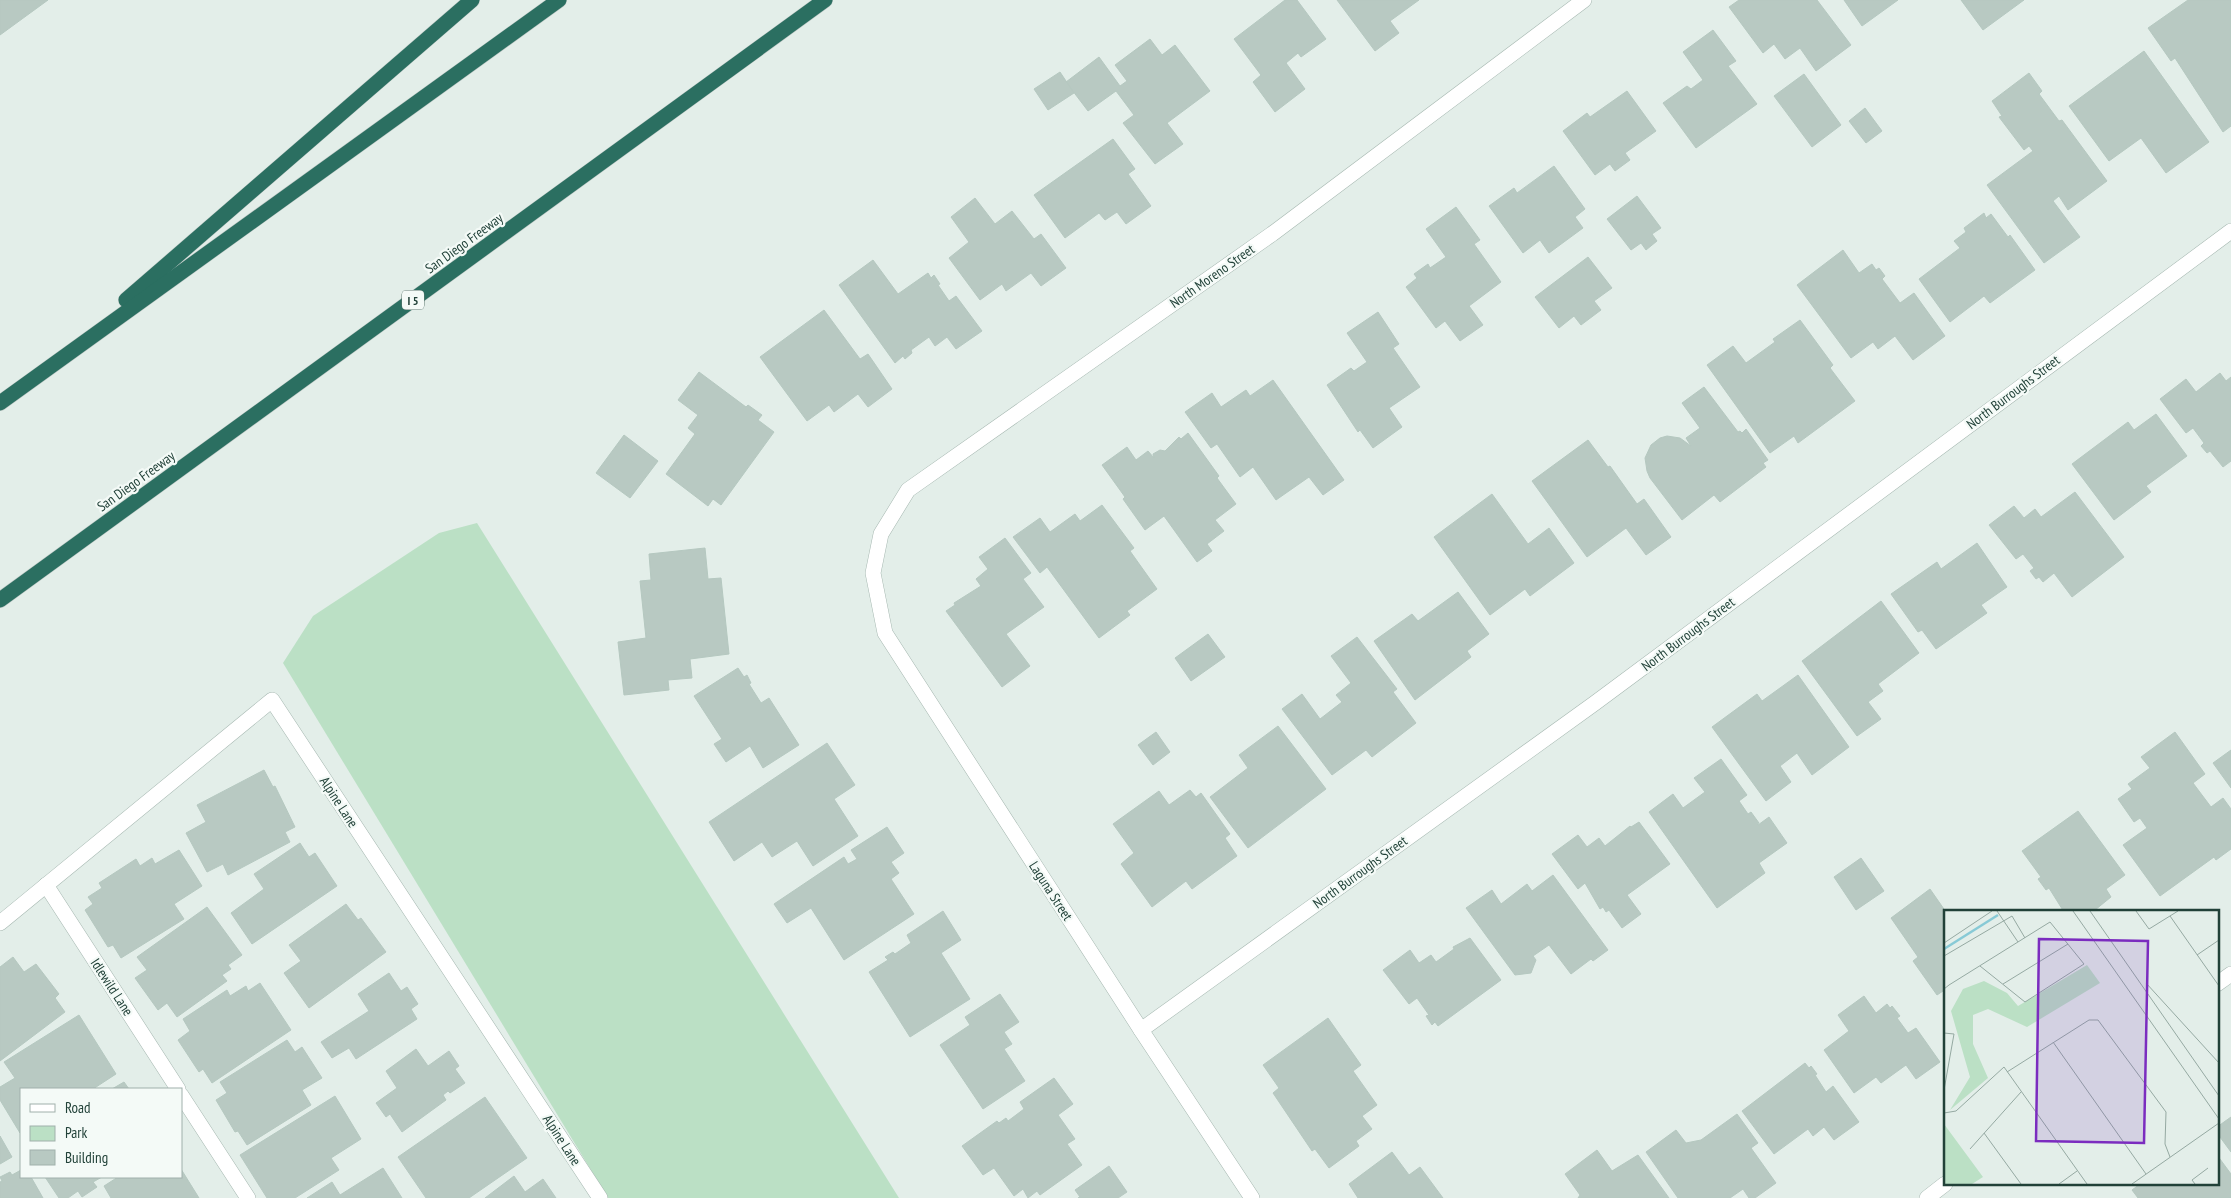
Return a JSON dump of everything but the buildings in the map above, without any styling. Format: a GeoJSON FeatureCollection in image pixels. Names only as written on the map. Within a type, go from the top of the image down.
{"type":"FeatureCollection","features":[{"type":"Feature","properties":{"kind":"highway"},"geometry":{"type":"LineString","coordinates":[[54,363],[472,0]]}},
{"type":"Feature","properties":{"kind":"highway"},"geometry":{"type":"LineString","coordinates":[[0,403],[559,0]]}},
{"type":"Feature","properties":{"kind":"highway","name":"San Diego Freeway"},"geometry":{"type":"LineString","coordinates":[[0,600],[825,0]]}},
{"type":"Feature","properties":{"kind":"street","name":"North Moreno Street"},"geometry":{"type":"LineString","coordinates":[[873,573],[881,534],[908,490],[1272,234],[1584,0]]}},
{"type":"Feature","properties":{"kind":"street","name":"North Burroughs Street"},"geometry":{"type":"LineString","coordinates":[[1141,1030],[1595,703],[2231,231]]}},
{"type":"Feature","properties":{"kind":"street","name":"Laguna Street"},"geometry":{"type":"LineString","coordinates":[[873,573],[884,633],[1252,1198]]}},
{"type":"Feature","properties":{"kind":"street","name":"Alpine Lane"},"geometry":{"type":"LineString","coordinates":[[0,923],[272,700],[600,1198]]}},
{"type":"Feature","properties":{"kind":"street","name":"Idlewild Lane"},"geometry":{"type":"LineString","coordinates":[[46,885],[177,1088]]}},
{"type":"Feature","properties":{"kind":"street"},"geometry":{"type":"LineString","coordinates":[[2218,983],[2231,974]]}},
{"type":"Feature","properties":{"kind":"street"},"geometry":{"type":"LineString","coordinates":[[182,1097],[248,1198]]}},
{"type":"Feature","properties":{"kind":"street"},"geometry":{"type":"LineString","coordinates":[[1926,1198],[1944,1185]]}},
{"type":"Feature","properties":{"kind":"green space"},"geometry":{"type":"Polygon","coordinates":[[[477,523],[899,1198],[608,1198],[283,663],[313,616],[439,533],[477,523]]]}}]}
